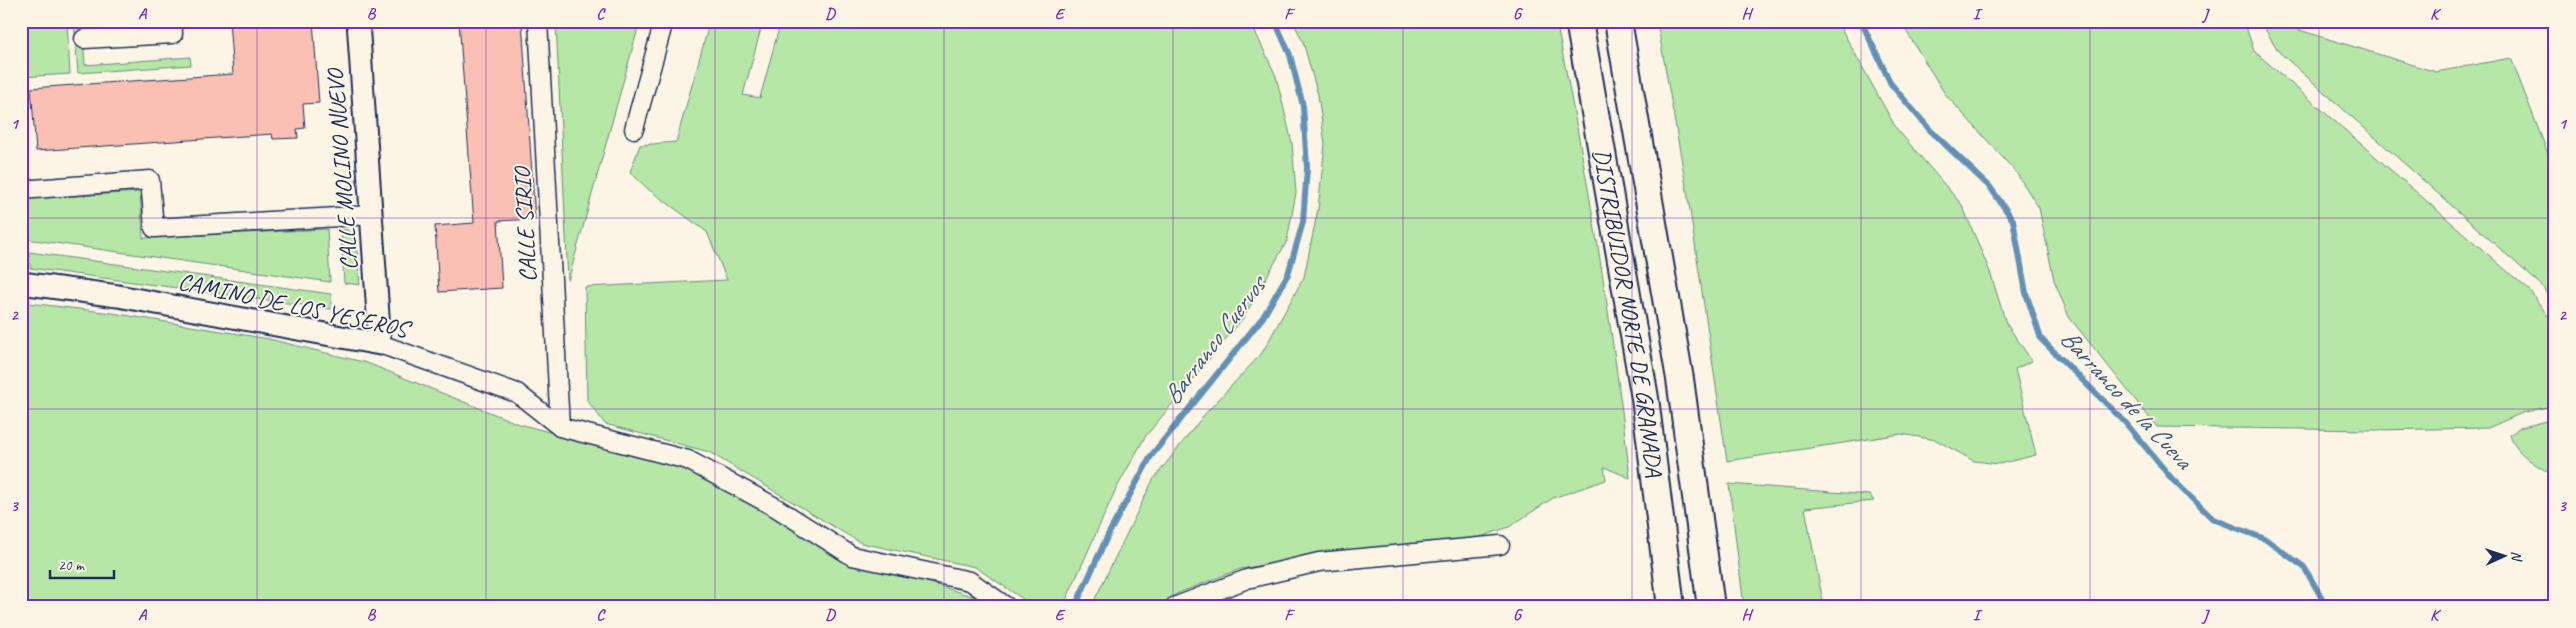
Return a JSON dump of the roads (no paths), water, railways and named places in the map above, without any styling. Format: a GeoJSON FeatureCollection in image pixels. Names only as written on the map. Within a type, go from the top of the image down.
{"type":"FeatureCollection","features":[{"type":"Feature","properties":{"kind":"main road","name":"DISTRIBUIDOR NORTE DE GRANADA"},"geometry":{"type":"LineString","coordinates":[[1579,21],[1645,398],[1671,607]]}},
{"type":"Feature","properties":{"kind":"main road","name":"DISTRIBUIDOR NORTE DE GRANADA"},"geometry":{"type":"LineString","coordinates":[[1618,21],[1680,379],[1711,607]]}},
{"type":"Feature","properties":{"kind":"street"},"geometry":{"type":"LineString","coordinates":[[84,39],[173,34],[172,21]]}},
{"type":"Feature","properties":{"kind":"street","name":"CALLE MOLINO NUEVO"},"geometry":{"type":"LineString","coordinates":[[358,21],[380,344]]}},
{"type":"Feature","properties":{"kind":"street","name":"CALLE SIRIO"},"geometry":{"type":"LineString","coordinates":[[538,21],[560,427]]}},
{"type":"Feature","properties":{"kind":"street"},"geometry":{"type":"LineString","coordinates":[[634,129],[664,21]]}},
{"type":"Feature","properties":{"kind":"street"},"geometry":{"type":"LineString","coordinates":[[21,190],[150,180],[154,228],[371,215]]}},
{"type":"Feature","properties":{"kind":"street","name":"CAMINO DE LOS YESEROS"},"geometry":{"type":"LineString","coordinates":[[21,283],[118,296],[380,344],[517,393],[560,427],[688,460],[776,506],[852,556],[970,581],[1007,607]]}},
{"type":"Feature","properties":{"kind":"street"},"geometry":{"type":"LineString","coordinates":[[1174,607],[1247,579],[1319,562],[1500,545]]}},
{"type":"Feature","properties":{"kind":"waterway","name":"Barranco Cuervos"},"geometry":{"type":"LineString","coordinates":[[1075,607],[1108,535],[1151,456],[1263,317],[1288,274],[1303,222],[1307,168],[1303,106],[1290,55],[1275,21]]}},
{"type":"Feature","properties":{"kind":"waterway","name":"Barranco de la Cueva"},"geometry":{"type":"LineString","coordinates":[[1861,21],[1891,84],[1930,130],[1990,187],[2013,220],[2026,293],[2041,339],[2124,421],[2172,479],[2213,519],[2265,539],[2304,567],[2327,607]]}}]}
